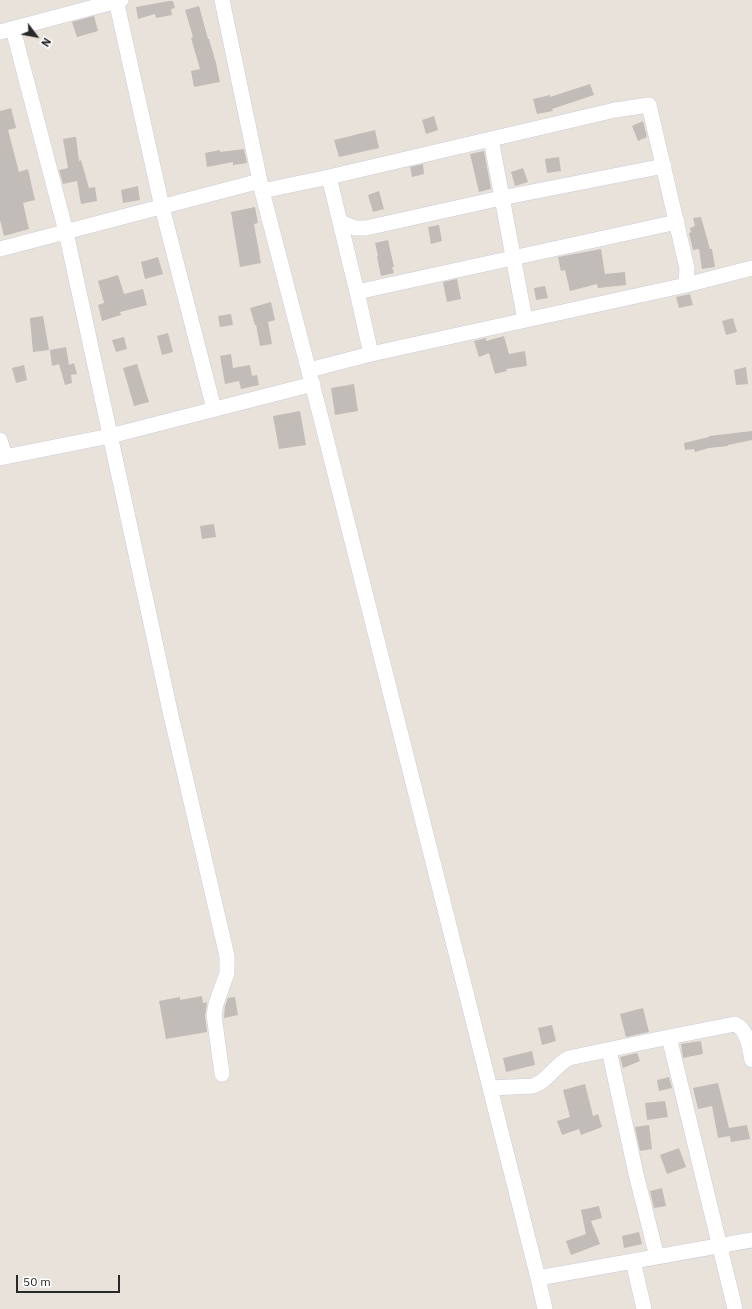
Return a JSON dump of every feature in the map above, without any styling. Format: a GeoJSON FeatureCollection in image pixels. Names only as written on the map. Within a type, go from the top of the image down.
{"type":"FeatureCollection","features":[{"type":"Feature","properties":{"kind":"street"},"geometry":{"type":"LineString","coordinates":[[214,409],[162,207],[118,0],[7,30],[66,232],[175,733],[227,956],[227,973],[214,1009],[222,1074]]}},
{"type":"Feature","properties":{"kind":"street"},"geometry":{"type":"LineString","coordinates":[[222,0],[261,186],[313,384],[545,1309]]}},
{"type":"Feature","properties":{"kind":"street"},"geometry":{"type":"LineString","coordinates":[[0,250],[162,207],[261,186],[329,177],[615,110],[650,105],[687,268],[686,285]]}},
{"type":"Feature","properties":{"kind":"street"},"geometry":{"type":"LineString","coordinates":[[491,139],[525,320]]}},
{"type":"Feature","properties":{"kind":"street"},"geometry":{"type":"LineString","coordinates":[[340,222],[355,228],[366,228],[501,198],[664,166]]}},
{"type":"Feature","properties":{"kind":"street"},"geometry":{"type":"LineString","coordinates":[[329,177],[371,354]]}},
{"type":"Feature","properties":{"kind":"street"},"geometry":{"type":"LineString","coordinates":[[357,292],[677,222]]}},
{"type":"Feature","properties":{"kind":"street"},"geometry":{"type":"LineString","coordinates":[[309,370],[371,354],[686,285],[752,268]]}},
{"type":"Feature","properties":{"kind":"street"},"geometry":{"type":"LineString","coordinates":[[0,440],[2,457],[110,436],[313,384]]}},
{"type":"Feature","properties":{"kind":"street"},"geometry":{"type":"LineString","coordinates":[[490,1088],[533,1086],[539,1084],[562,1062],[569,1058],[735,1024],[740,1026],[745,1033],[752,1060]]}},
{"type":"Feature","properties":{"kind":"street"},"geometry":{"type":"LineString","coordinates":[[669,1037],[735,1309]]}},
{"type":"Feature","properties":{"kind":"street"},"geometry":{"type":"LineString","coordinates":[[609,1050],[656,1257]]}},
{"type":"Feature","properties":{"kind":"street"},"geometry":{"type":"LineString","coordinates":[[538,1278],[752,1240]]}},
{"type":"Feature","properties":{"kind":"street"},"geometry":{"type":"LineString","coordinates":[[633,1261],[644,1309]]}},
{"type":"Feature","properties":{"kind":"building"},"geometry":{"type":"Polygon","coordinates":[[[173,1],[175,8],[171,9],[172,15],[156,18],[155,14],[138,19],[136,7],[173,1]]]}},
{"type":"Feature","properties":{"kind":"building"},"geometry":{"type":"Polygon","coordinates":[[[199,6],[216,63],[220,82],[194,87],[191,71],[200,69],[185,10],[199,6]]]}},
{"type":"Feature","properties":{"kind":"building"},"geometry":{"type":"Polygon","coordinates":[[[94,16],[98,31],[77,37],[72,22],[94,16]]]}},
{"type":"Feature","properties":{"kind":"building"},"geometry":{"type":"Polygon","coordinates":[[[590,84],[594,95],[552,109],[553,111],[537,114],[533,99],[550,95],[550,97],[590,84]]]}},
{"type":"Feature","properties":{"kind":"building"},"geometry":{"type":"Polygon","coordinates":[[[11,108],[16,128],[8,130],[19,172],[28,169],[35,200],[23,203],[29,229],[4,236],[0,220],[0,111],[11,108]]]}},
{"type":"Feature","properties":{"kind":"building"},"geometry":{"type":"Polygon","coordinates":[[[434,116],[438,130],[426,134],[422,120],[434,116]]]}},
{"type":"Feature","properties":{"kind":"building"},"geometry":{"type":"Polygon","coordinates":[[[643,121],[647,137],[638,141],[632,126],[643,121]]]}},
{"type":"Feature","properties":{"kind":"building"},"geometry":{"type":"Polygon","coordinates":[[[375,130],[379,148],[339,157],[334,140],[375,130]]]}},
{"type":"Feature","properties":{"kind":"building"},"geometry":{"type":"Polygon","coordinates":[[[76,137],[79,161],[81,160],[89,188],[95,187],[97,201],[81,204],[77,181],[63,184],[59,170],[68,168],[63,139],[76,137]]]}},
{"type":"Feature","properties":{"kind":"building"},"geometry":{"type":"Polygon","coordinates":[[[244,149],[247,163],[233,165],[233,162],[207,167],[205,153],[220,150],[220,152],[244,149]]]}},
{"type":"Feature","properties":{"kind":"building"},"geometry":{"type":"Polygon","coordinates":[[[484,151],[491,189],[479,192],[470,154],[484,151]]]}},
{"type":"Feature","properties":{"kind":"building"},"geometry":{"type":"Polygon","coordinates":[[[559,157],[561,171],[547,173],[545,159],[559,157]]]}},
{"type":"Feature","properties":{"kind":"building"},"geometry":{"type":"Polygon","coordinates":[[[423,164],[424,174],[412,177],[410,167],[423,164]]]}},
{"type":"Feature","properties":{"kind":"building"},"geometry":{"type":"Polygon","coordinates":[[[523,168],[528,182],[515,186],[511,172],[523,168]]]}},
{"type":"Feature","properties":{"kind":"building"},"geometry":{"type":"Polygon","coordinates":[[[138,186],[140,200],[123,203],[121,190],[138,186]]]}},
{"type":"Feature","properties":{"kind":"building"},"geometry":{"type":"Polygon","coordinates":[[[379,191],[384,209],[373,212],[368,195],[379,191]]]}},
{"type":"Feature","properties":{"kind":"building"},"geometry":{"type":"Polygon","coordinates":[[[255,207],[258,223],[254,224],[261,263],[240,267],[231,212],[255,207]]]}},
{"type":"Feature","properties":{"kind":"building"},"geometry":{"type":"Polygon","coordinates":[[[701,217],[710,249],[712,249],[715,267],[702,269],[699,249],[693,250],[689,233],[691,232],[690,228],[695,226],[693,218],[701,217]]]}},
{"type":"Feature","properties":{"kind":"building"},"geometry":{"type":"Polygon","coordinates":[[[439,225],[442,241],[431,244],[428,227],[439,225]]]}},
{"type":"Feature","properties":{"kind":"building"},"geometry":{"type":"Polygon","coordinates":[[[388,240],[394,273],[381,276],[375,243],[388,240]]]}},
{"type":"Feature","properties":{"kind":"building"},"geometry":{"type":"Polygon","coordinates":[[[601,249],[605,274],[625,272],[626,285],[598,288],[597,284],[570,291],[565,270],[561,271],[558,257],[601,249]]]}},
{"type":"Feature","properties":{"kind":"building"},"geometry":{"type":"Polygon","coordinates":[[[158,257],[163,274],[145,279],[141,262],[158,257]]]}},
{"type":"Feature","properties":{"kind":"building"},"geometry":{"type":"Polygon","coordinates":[[[118,275],[124,294],[143,289],[147,305],[120,312],[121,315],[102,321],[98,305],[104,303],[98,281],[118,275]]]}},
{"type":"Feature","properties":{"kind":"building"},"geometry":{"type":"Polygon","coordinates":[[[457,279],[461,299],[447,302],[443,282],[457,279]]]}},
{"type":"Feature","properties":{"kind":"building"},"geometry":{"type":"Polygon","coordinates":[[[545,286],[548,298],[536,300],[534,288],[545,286]]]}},
{"type":"Feature","properties":{"kind":"building"},"geometry":{"type":"Polygon","coordinates":[[[690,294],[693,305],[679,308],[676,297],[690,294]]]}},
{"type":"Feature","properties":{"kind":"building"},"geometry":{"type":"Polygon","coordinates":[[[271,302],[275,320],[268,322],[272,344],[260,346],[256,325],[250,308],[271,302]]]}},
{"type":"Feature","properties":{"kind":"building"},"geometry":{"type":"Polygon","coordinates":[[[231,314],[233,325],[220,327],[218,316],[231,314]]]}},
{"type":"Feature","properties":{"kind":"building"},"geometry":{"type":"Polygon","coordinates":[[[43,316],[49,350],[33,352],[30,318],[43,316]]]}},
{"type":"Feature","properties":{"kind":"building"},"geometry":{"type":"Polygon","coordinates":[[[733,318],[737,332],[726,335],[722,321],[733,318]]]}},
{"type":"Feature","properties":{"kind":"building"},"geometry":{"type":"Polygon","coordinates":[[[168,333],[173,352],[162,355],[157,336],[168,333]]]}},
{"type":"Feature","properties":{"kind":"building"},"geometry":{"type":"Polygon","coordinates":[[[504,336],[509,354],[525,351],[527,366],[506,369],[507,371],[495,374],[489,353],[479,357],[474,341],[486,338],[486,341],[504,336]]]}},
{"type":"Feature","properties":{"kind":"building"},"geometry":{"type":"Polygon","coordinates":[[[124,337],[127,349],[116,352],[112,340],[124,337]]]}},
{"type":"Feature","properties":{"kind":"building"},"geometry":{"type":"Polygon","coordinates":[[[66,347],[69,365],[74,363],[77,374],[71,375],[72,383],[65,385],[59,364],[52,366],[50,350],[66,347]]]}},
{"type":"Feature","properties":{"kind":"building"},"geometry":{"type":"Polygon","coordinates":[[[231,354],[233,368],[250,365],[252,376],[257,375],[259,385],[241,389],[239,381],[225,384],[220,356],[231,354]]]}},
{"type":"Feature","properties":{"kind":"building"},"geometry":{"type":"Polygon","coordinates":[[[137,364],[149,402],[134,406],[123,368],[137,364]]]}},
{"type":"Feature","properties":{"kind":"building"},"geometry":{"type":"Polygon","coordinates":[[[24,365],[27,380],[16,383],[12,368],[24,365]]]}},
{"type":"Feature","properties":{"kind":"building"},"geometry":{"type":"Polygon","coordinates":[[[746,367],[748,384],[736,385],[734,370],[746,367]]]}},
{"type":"Feature","properties":{"kind":"building"},"geometry":{"type":"Polygon","coordinates":[[[354,384],[358,411],[335,415],[331,388],[354,384]]]}},
{"type":"Feature","properties":{"kind":"building"},"geometry":{"type":"Polygon","coordinates":[[[300,411],[306,445],[279,449],[273,416],[300,411]]]}},
{"type":"Feature","properties":{"kind":"building"},"geometry":{"type":"Polygon","coordinates":[[[752,431],[752,440],[695,452],[694,449],[685,450],[684,443],[709,436],[752,431]]]}},
{"type":"Feature","properties":{"kind":"building"},"geometry":{"type":"Polygon","coordinates":[[[214,524],[216,537],[202,539],[200,526],[214,524]]]}},
{"type":"Feature","properties":{"kind":"building"},"geometry":{"type":"Polygon","coordinates":[[[202,996],[203,1003],[207,1002],[205,1016],[207,1032],[166,1039],[159,1001],[180,997],[180,1000],[202,996]]]}},
{"type":"Feature","properties":{"kind":"building"},"geometry":{"type":"Polygon","coordinates":[[[235,997],[238,1015],[224,1018],[225,1006],[228,998],[235,997]]]}},
{"type":"Feature","properties":{"kind":"building"},"geometry":{"type":"Polygon","coordinates":[[[643,1008],[649,1032],[626,1037],[620,1014],[643,1008]]]}},
{"type":"Feature","properties":{"kind":"building"},"geometry":{"type":"Polygon","coordinates":[[[552,1025],[556,1041],[542,1045],[538,1028],[552,1025]]]}},
{"type":"Feature","properties":{"kind":"building"},"geometry":{"type":"Polygon","coordinates":[[[701,1041],[703,1054],[683,1058],[681,1044],[701,1041]]]}},
{"type":"Feature","properties":{"kind":"building"},"geometry":{"type":"Polygon","coordinates":[[[532,1051],[535,1065],[506,1072],[503,1058],[532,1051]]]}},
{"type":"Feature","properties":{"kind":"building"},"geometry":{"type":"Polygon","coordinates":[[[637,1053],[640,1061],[623,1068],[620,1057],[637,1053]]]}},
{"type":"Feature","properties":{"kind":"building"},"geometry":{"type":"Polygon","coordinates":[[[669,1077],[672,1088],[659,1091],[657,1080],[669,1077]]]}},
{"type":"Feature","properties":{"kind":"building"},"geometry":{"type":"Polygon","coordinates":[[[718,1083],[729,1128],[747,1125],[750,1139],[731,1142],[730,1136],[718,1138],[712,1106],[698,1109],[693,1088],[718,1083]]]}},
{"type":"Feature","properties":{"kind":"building"},"geometry":{"type":"Polygon","coordinates":[[[585,1084],[593,1116],[598,1114],[602,1127],[581,1135],[579,1129],[562,1135],[557,1121],[570,1117],[563,1090],[585,1084]]]}},
{"type":"Feature","properties":{"kind":"building"},"geometry":{"type":"Polygon","coordinates":[[[665,1101],[668,1117],[647,1120],[645,1103],[665,1101]]]}},
{"type":"Feature","properties":{"kind":"building"},"geometry":{"type":"Polygon","coordinates":[[[649,1125],[652,1149],[640,1151],[635,1127],[649,1125]]]}},
{"type":"Feature","properties":{"kind":"building"},"geometry":{"type":"Polygon","coordinates":[[[679,1148],[686,1167],[667,1174],[660,1155],[679,1148]]]}},
{"type":"Feature","properties":{"kind":"building"},"geometry":{"type":"Polygon","coordinates":[[[662,1188],[666,1206],[654,1208],[650,1191],[662,1188]]]}},
{"type":"Feature","properties":{"kind":"building"},"geometry":{"type":"Polygon","coordinates":[[[599,1206],[602,1218],[591,1221],[600,1244],[571,1255],[566,1241],[586,1234],[581,1210],[599,1206]]]}},
{"type":"Feature","properties":{"kind":"building"},"geometry":{"type":"Polygon","coordinates":[[[639,1232],[642,1244],[624,1248],[622,1236],[639,1232]]]}}]}
